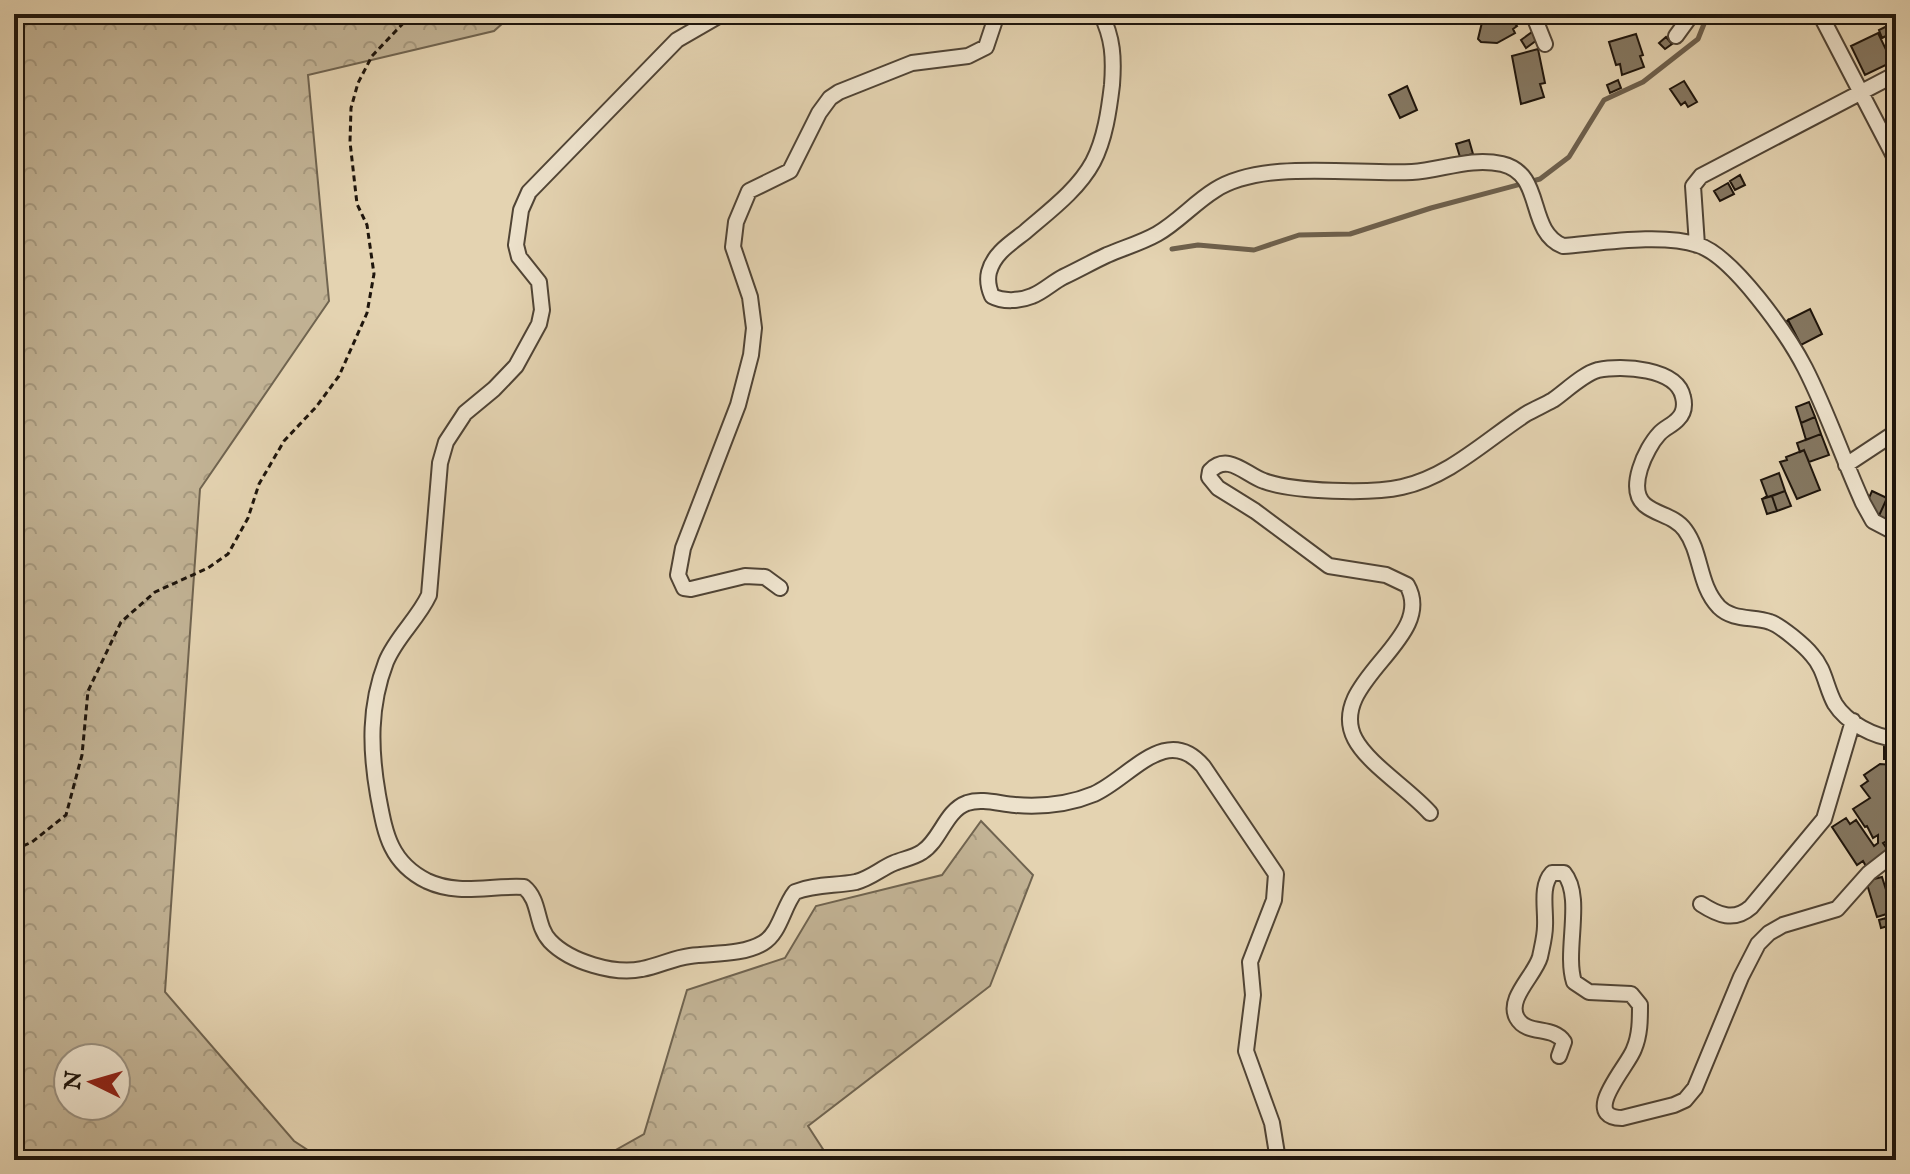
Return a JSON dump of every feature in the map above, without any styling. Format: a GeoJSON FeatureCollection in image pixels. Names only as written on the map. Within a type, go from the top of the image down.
{"type":"FeatureCollection","features":[{"type":"Feature","properties":{"kind":"street"},"geometry":{"type":"LineString","coordinates":[[722,14],[677,40],[573,149],[540,179],[529,192],[521,210],[516,245],[519,257],[539,282],[542,310],[539,324],[516,366],[465,413],[446,442],[440,463],[429,595],[388,657],[375,701],[372,726],[374,770],[384,831],[390,845],[413,872],[429,882],[448,888],[469,891],[524,887],[533,894],[543,929],[551,942],[572,956],[591,963],[632,971],[669,959],[761,945],[775,931],[795,892],[867,879],[888,866],[914,856],[931,845],[955,810],[965,804],[979,801],[1037,805],[1077,800],[1096,793],[1169,748],[1182,749],[1203,766],[1276,874],[1274,900],[1250,962],[1253,995],[1246,1051],[1272,1123],[1278,1160]]}},
{"type":"Feature","properties":{"kind":"street"},"geometry":{"type":"LineString","coordinates":[[780,588],[765,577],[745,576],[691,589],[684,588],[678,575],[683,548],[738,405],[751,355],[754,328],[750,297],[733,247],[736,222],[749,191],[790,171],[819,113],[830,98],[912,63],[968,56],[986,47],[997,14]]}},
{"type":"Feature","properties":{"kind":"street"},"geometry":{"type":"LineString","coordinates":[[1101,14],[1111,34],[1113,68],[1110,104],[1093,162],[1075,186],[1003,248],[989,272],[988,287],[992,296],[1001,301],[1034,296],[1050,284],[1106,255],[1157,234],[1227,183],[1300,170],[1380,173],[1417,171],[1464,162],[1504,164],[1519,171],[1528,183],[1541,225],[1555,243],[1563,246],[1669,241],[1697,245],[1716,254],[1752,291],[1804,366],[1873,521],[1896,533]]}},
{"type":"Feature","properties":{"kind":"street"},"geometry":{"type":"LineString","coordinates":[[1533,14],[1545,44]]}},
{"type":"Feature","properties":{"kind":"street"},"geometry":{"type":"LineString","coordinates":[[1676,36],[1692,14]]}},
{"type":"Feature","properties":{"kind":"street"},"geometry":{"type":"LineString","coordinates":[[1820,14],[1896,160]]}},
{"type":"Feature","properties":{"kind":"street"},"geometry":{"type":"LineString","coordinates":[[1697,245],[1693,186],[1701,176],[1896,74]]}},
{"type":"Feature","properties":{"kind":"street"},"geometry":{"type":"LineString","coordinates":[[1430,813],[1362,750],[1351,731],[1350,719],[1356,697],[1411,616],[1414,605],[1407,585],[1386,575],[1329,566],[1255,511],[1212,484],[1209,477],[1214,467],[1232,464],[1253,477],[1275,485],[1377,490],[1404,487],[1471,456],[1528,413],[1597,371],[1658,372],[1671,379],[1681,390],[1684,409],[1679,419],[1661,431],[1643,459],[1637,490],[1644,505],[1684,528],[1694,547],[1700,573],[1719,608],[1744,619],[1773,623],[1805,648],[1821,668],[1835,703],[1853,721],[1875,735],[1896,739]]}},
{"type":"Feature","properties":{"kind":"street"},"geometry":{"type":"LineString","coordinates":[[1846,465],[1896,432]]}},
{"type":"Feature","properties":{"kind":"street"},"geometry":{"type":"LineString","coordinates":[[1701,904],[1731,917],[1743,915],[1751,907],[1824,819],[1853,721]]}},
{"type":"Feature","properties":{"kind":"street"},"geometry":{"type":"LineString","coordinates":[[1559,1056],[1564,1042],[1560,1036],[1553,1031],[1525,1025],[1517,1018],[1514,1007],[1538,962],[1545,931],[1545,886],[1552,873],[1564,873],[1571,885],[1574,982],[1589,992],[1631,994],[1640,1005],[1634,1051],[1608,1091],[1604,1103],[1606,1112],[1613,1118],[1622,1118],[1685,1100],[1695,1088],[1758,944],[1783,925],[1837,909],[1869,873],[1896,852]]}},
{"type":"Feature","properties":{"kind":"path"},"geometry":{"type":"LineString","coordinates":[[14,850],[32,842],[66,815],[82,755],[88,691],[121,622],[155,592],[208,568],[228,554],[248,518],[259,484],[284,441],[316,407],[339,376],[367,313],[374,274],[367,225],[357,204],[355,191],[350,142],[351,108],[358,83],[372,56],[412,14]]}},
{"type":"Feature","properties":{"kind":"green space"},"geometry":{"type":"Polygon","coordinates":[[[14,14],[513,14],[494,31],[308,75],[329,301],[200,489],[165,992],[294,1141],[323,1160],[14,1160],[14,14]]]}},
{"type":"Feature","properties":{"kind":"green space"},"geometry":{"type":"Polygon","coordinates":[[[981,821],[1033,875],[990,986],[808,1126],[830,1160],[598,1160],[644,1134],[687,990],[785,958],[816,906],[942,875],[981,821]]]}},
{"type":"Feature","properties":{"kind":"building"},"geometry":{"type":"Polygon","coordinates":[[[1484,14],[1503,14],[1506,20],[1511,19],[1517,26],[1513,29],[1515,33],[1497,43],[1481,42],[1478,39],[1484,14]]]}},
{"type":"Feature","properties":{"kind":"building"},"geometry":{"type":"Polygon","coordinates":[[[1888,14],[1896,14],[1896,28],[1895,28],[1888,14]]]}},
{"type":"Feature","properties":{"kind":"building"},"geometry":{"type":"Polygon","coordinates":[[[1889,25],[1895,38],[1888,41],[1886,36],[1882,38],[1879,30],[1889,25]]]}},
{"type":"Feature","properties":{"kind":"building"},"geometry":{"type":"Polygon","coordinates":[[[1532,32],[1537,40],[1526,48],[1521,40],[1532,32]]]}},
{"type":"Feature","properties":{"kind":"building"},"geometry":{"type":"Polygon","coordinates":[[[1878,33],[1892,62],[1865,75],[1851,46],[1878,33]]]}},
{"type":"Feature","properties":{"kind":"building"},"geometry":{"type":"Polygon","coordinates":[[[1636,34],[1644,67],[1622,75],[1609,42],[1636,34]]]}},
{"type":"Feature","properties":{"kind":"building"},"geometry":{"type":"Polygon","coordinates":[[[1666,37],[1672,44],[1665,49],[1659,43],[1666,37]]]}},
{"type":"Feature","properties":{"kind":"building"},"geometry":{"type":"Polygon","coordinates":[[[1538,49],[1545,83],[1540,84],[1544,97],[1521,104],[1512,56],[1538,49]]]}},
{"type":"Feature","properties":{"kind":"building"},"geometry":{"type":"Polygon","coordinates":[[[1618,80],[1621,88],[1610,93],[1607,85],[1618,80]]]}},
{"type":"Feature","properties":{"kind":"building"},"geometry":{"type":"Polygon","coordinates":[[[1684,81],[1697,102],[1688,107],[1685,102],[1681,105],[1670,89],[1684,81]]]}},
{"type":"Feature","properties":{"kind":"building"},"geometry":{"type":"Polygon","coordinates":[[[1407,86],[1417,110],[1400,118],[1389,95],[1407,86]]]}},
{"type":"Feature","properties":{"kind":"building"},"geometry":{"type":"Polygon","coordinates":[[[1896,114],[1896,136],[1887,119],[1896,114]]]}},
{"type":"Feature","properties":{"kind":"building"},"geometry":{"type":"Polygon","coordinates":[[[1469,140],[1473,154],[1460,157],[1456,144],[1469,140]]]}},
{"type":"Feature","properties":{"kind":"building"},"geometry":{"type":"Polygon","coordinates":[[[1740,175],[1745,185],[1735,190],[1730,181],[1740,175]]]}},
{"type":"Feature","properties":{"kind":"building"},"geometry":{"type":"Polygon","coordinates":[[[1728,183],[1734,194],[1720,201],[1714,191],[1728,183]]]}},
{"type":"Feature","properties":{"kind":"building"},"geometry":{"type":"Polygon","coordinates":[[[1810,309],[1822,334],[1801,345],[1788,320],[1810,309]]]}},
{"type":"Feature","properties":{"kind":"building"},"geometry":{"type":"Polygon","coordinates":[[[1788,320],[1801,345],[1797,347],[1782,326],[1788,320]]]}},
{"type":"Feature","properties":{"kind":"building"},"geometry":{"type":"Polygon","coordinates":[[[1809,402],[1815,417],[1801,423],[1796,407],[1809,402]]]}},
{"type":"Feature","properties":{"kind":"building"},"geometry":{"type":"Polygon","coordinates":[[[1815,417],[1821,434],[1806,440],[1801,423],[1815,417]]]}},
{"type":"Feature","properties":{"kind":"building"},"geometry":{"type":"Polygon","coordinates":[[[1821,434],[1829,455],[1809,462],[1797,443],[1821,434]]]}},
{"type":"Feature","properties":{"kind":"building"},"geometry":{"type":"Polygon","coordinates":[[[1804,450],[1820,490],[1797,499],[1780,462],[1804,450]]]}},
{"type":"Feature","properties":{"kind":"building"},"geometry":{"type":"Polygon","coordinates":[[[1779,473],[1785,491],[1762,499],[1767,496],[1761,480],[1779,473]]]}},
{"type":"Feature","properties":{"kind":"building"},"geometry":{"type":"Polygon","coordinates":[[[1785,491],[1791,506],[1777,511],[1772,496],[1785,491]]]}},
{"type":"Feature","properties":{"kind":"building"},"geometry":{"type":"Polygon","coordinates":[[[1872,491],[1887,498],[1878,518],[1868,500],[1872,491]]]}},
{"type":"Feature","properties":{"kind":"building"},"geometry":{"type":"Polygon","coordinates":[[[1772,496],[1777,511],[1767,514],[1762,499],[1772,496]]]}},
{"type":"Feature","properties":{"kind":"building"},"geometry":{"type":"Polygon","coordinates":[[[1887,498],[1896,502],[1896,526],[1878,518],[1887,498]]]}},
{"type":"Feature","properties":{"kind":"building"},"geometry":{"type":"Polygon","coordinates":[[[1884,747],[1896,747],[1896,759],[1884,759],[1884,747]]]}},
{"type":"Feature","properties":{"kind":"building"},"geometry":{"type":"Polygon","coordinates":[[[1896,763],[1896,796],[1893,798],[1896,803],[1896,830],[1892,833],[1894,837],[1883,843],[1890,853],[1867,868],[1863,861],[1857,865],[1832,827],[1846,818],[1850,824],[1856,820],[1874,846],[1878,843],[1878,835],[1873,838],[1853,809],[1870,798],[1861,786],[1868,781],[1864,775],[1880,764],[1896,763]]]}},
{"type":"Feature","properties":{"kind":"building"},"geometry":{"type":"Polygon","coordinates":[[[1896,873],[1895,895],[1890,878],[1896,873]]]}},
{"type":"Feature","properties":{"kind":"building"},"geometry":{"type":"Polygon","coordinates":[[[1882,877],[1893,912],[1877,917],[1866,881],[1882,877]]]}},
{"type":"Feature","properties":{"kind":"building"},"geometry":{"type":"Polygon","coordinates":[[[1886,918],[1888,926],[1881,928],[1879,920],[1886,918]]]}},
{"type":"Feature","properties":{"kind":"waterway"},"geometry":{"type":"LineString","coordinates":[[1172,249],[1198,245],[1254,250],[1299,235],[1350,234],[1431,208],[1540,179],[1569,157],[1604,100],[1643,82],[1698,39],[1708,14]]}}]}
